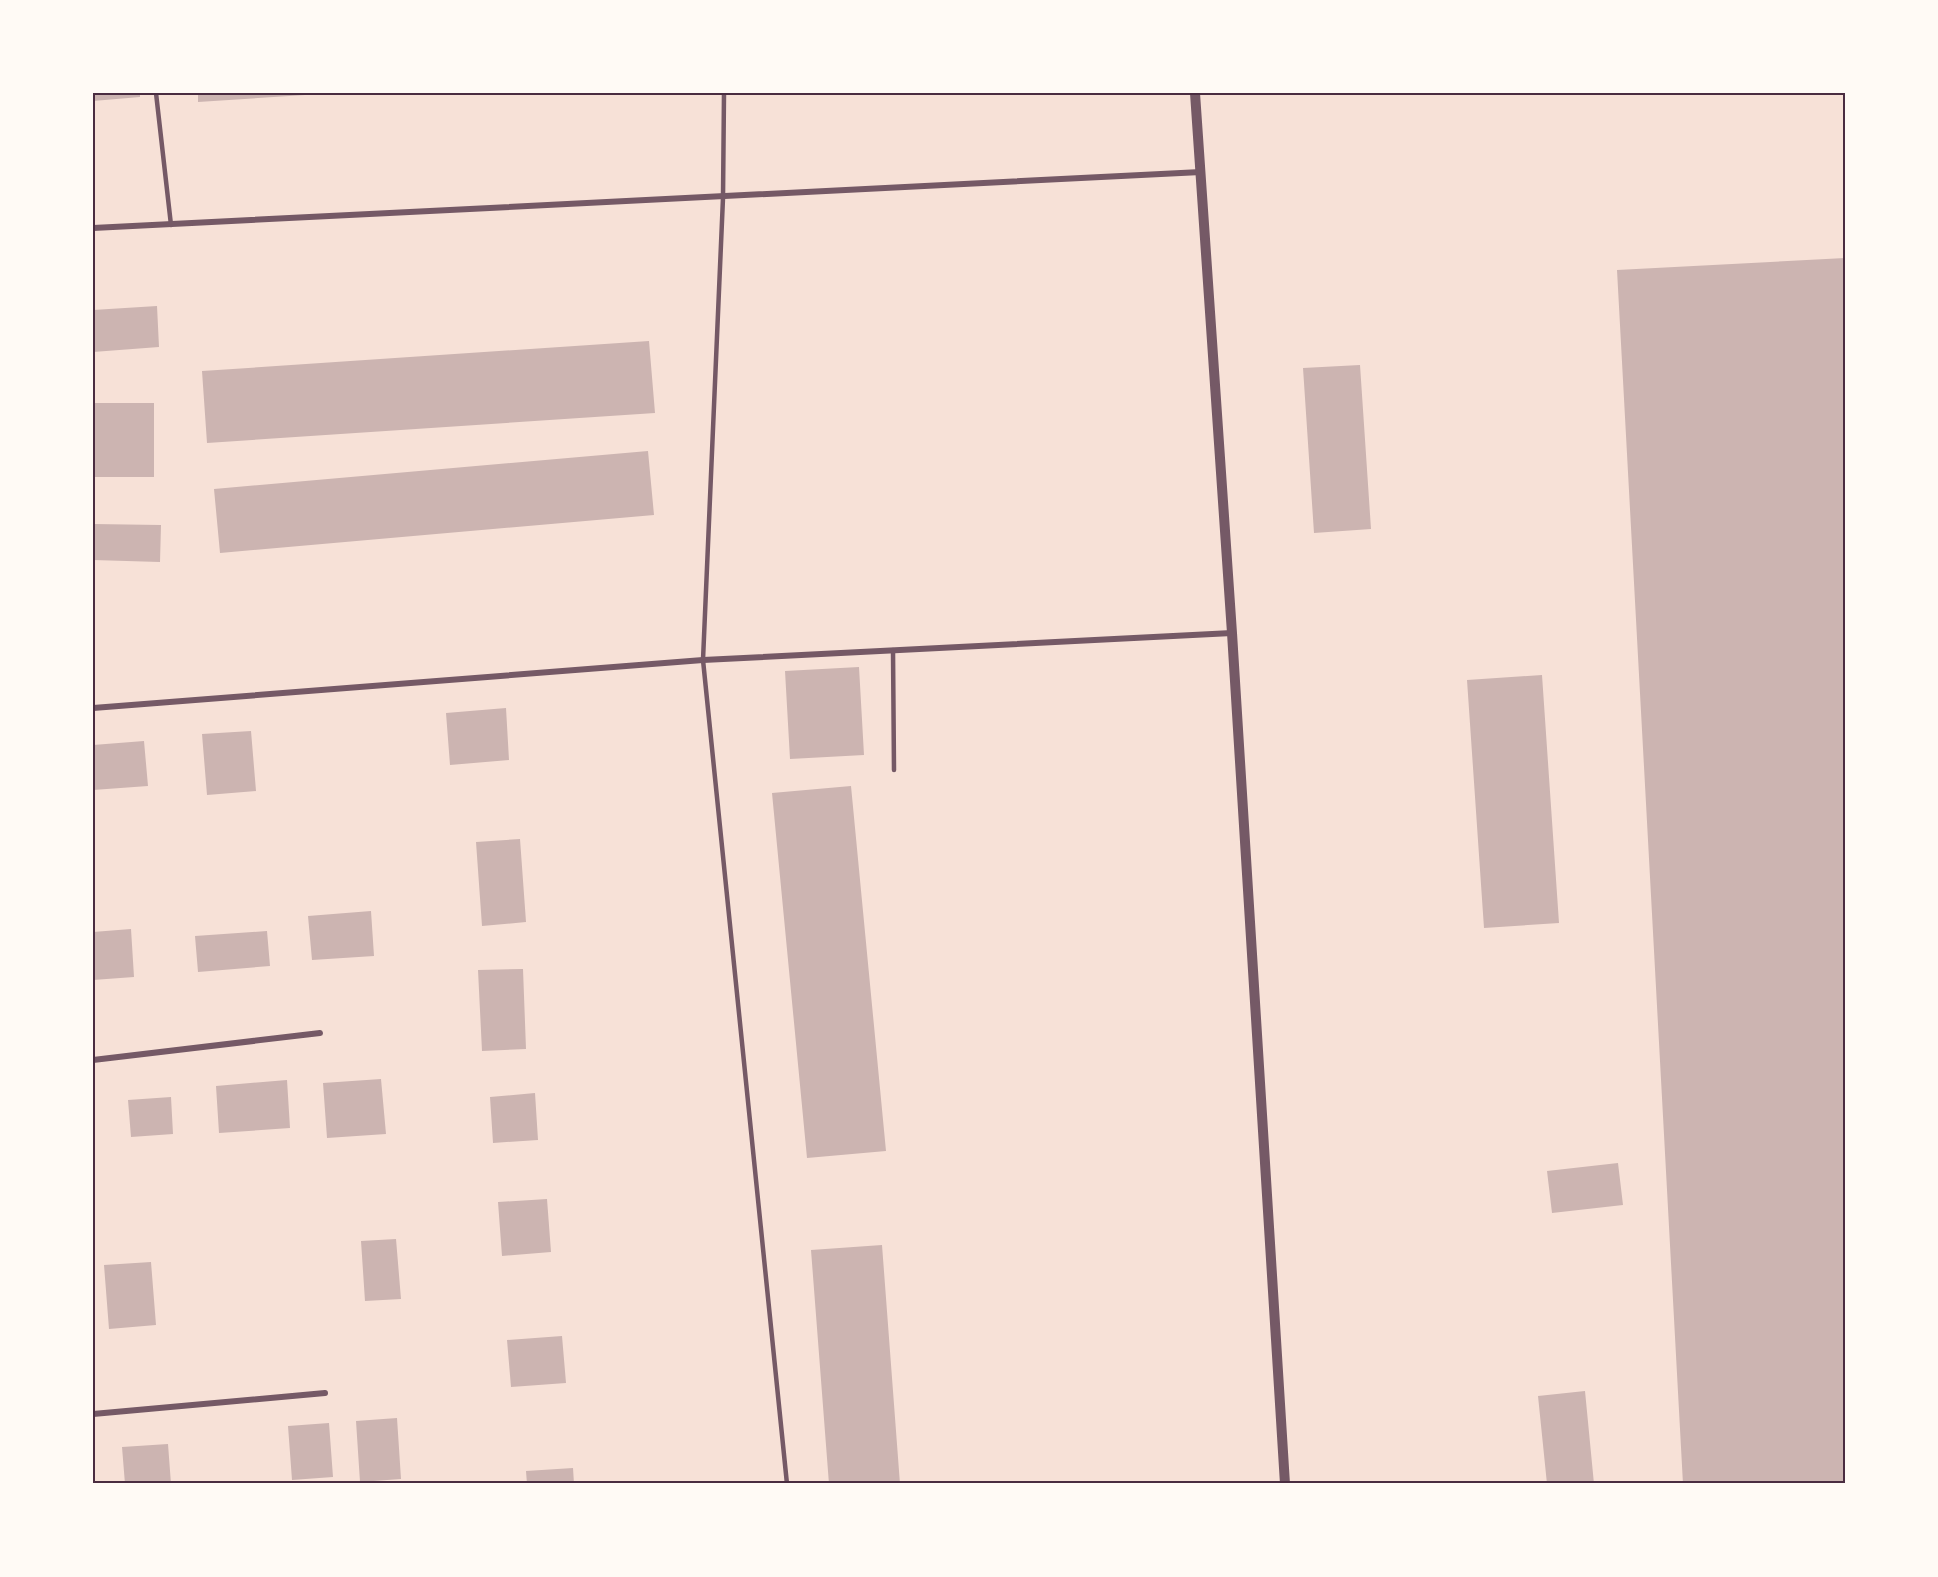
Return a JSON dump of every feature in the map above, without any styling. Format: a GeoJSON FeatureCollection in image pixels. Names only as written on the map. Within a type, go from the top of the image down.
{"type":"FeatureCollection","features":[{"type":"Feature","properties":{"kind":"street"},"geometry":{"type":"LineString","coordinates":[[1195,93],[1232,633],[1285,1484]]}},
{"type":"Feature","properties":{"kind":"street"},"geometry":{"type":"LineString","coordinates":[[93,228],[723,198],[1201,172]]}},
{"type":"Feature","properties":{"kind":"street"},"geometry":{"type":"LineString","coordinates":[[93,708],[703,660],[1232,633]]}},
{"type":"Feature","properties":{"kind":"street"},"geometry":{"type":"LineString","coordinates":[[93,1060],[320,1033]]}},
{"type":"Feature","properties":{"kind":"street"},"geometry":{"type":"LineString","coordinates":[[93,1414],[325,1393]]}},
{"type":"Feature","properties":{"kind":"lane"},"geometry":{"type":"LineString","coordinates":[[156,93],[171,225]]}},
{"type":"Feature","properties":{"kind":"lane"},"geometry":{"type":"LineString","coordinates":[[724,93],[723,198],[703,660],[787,1484]]}},
{"type":"Feature","properties":{"kind":"lane"},"geometry":{"type":"LineString","coordinates":[[893,650],[894,770]]}},
{"type":"Feature","properties":{"kind":"building"},"geometry":{"type":"Polygon","coordinates":[[[93,93],[140,93],[140,97],[93,101],[93,93]]]}},
{"type":"Feature","properties":{"kind":"building"},"geometry":{"type":"Polygon","coordinates":[[[198,93],[305,93],[305,95],[198,102],[198,93]]]}},
{"type":"Feature","properties":{"kind":"building"},"geometry":{"type":"Polygon","coordinates":[[[1845,258],[1845,1484],[1683,1484],[1617,270],[1845,258]]]}},
{"type":"Feature","properties":{"kind":"building"},"geometry":{"type":"Polygon","coordinates":[[[157,306],[159,347],[93,352],[93,310],[157,306]]]}},
{"type":"Feature","properties":{"kind":"building"},"geometry":{"type":"Polygon","coordinates":[[[649,341],[655,413],[207,443],[202,371],[649,341]]]}},
{"type":"Feature","properties":{"kind":"building"},"geometry":{"type":"Polygon","coordinates":[[[1360,365],[1371,529],[1314,533],[1303,368],[1360,365]]]}},
{"type":"Feature","properties":{"kind":"building"},"geometry":{"type":"Polygon","coordinates":[[[93,403],[154,403],[154,477],[93,477],[93,403]]]}},
{"type":"Feature","properties":{"kind":"building"},"geometry":{"type":"Polygon","coordinates":[[[648,451],[654,515],[220,553],[214,489],[648,451]]]}},
{"type":"Feature","properties":{"kind":"building"},"geometry":{"type":"Polygon","coordinates":[[[93,524],[161,525],[160,562],[93,560],[93,524]]]}},
{"type":"Feature","properties":{"kind":"building"},"geometry":{"type":"Polygon","coordinates":[[[859,667],[864,755],[790,759],[785,671],[859,667]]]}},
{"type":"Feature","properties":{"kind":"building"},"geometry":{"type":"Polygon","coordinates":[[[1542,675],[1559,923],[1484,928],[1467,680],[1542,675]]]}},
{"type":"Feature","properties":{"kind":"building"},"geometry":{"type":"Polygon","coordinates":[[[506,708],[509,760],[450,765],[446,713],[506,708]]]}},
{"type":"Feature","properties":{"kind":"building"},"geometry":{"type":"Polygon","coordinates":[[[251,731],[256,791],[207,795],[202,734],[251,731]]]}},
{"type":"Feature","properties":{"kind":"building"},"geometry":{"type":"Polygon","coordinates":[[[144,741],[148,786],[93,790],[93,745],[144,741]]]}},
{"type":"Feature","properties":{"kind":"building"},"geometry":{"type":"Polygon","coordinates":[[[851,786],[886,1151],[807,1158],[772,793],[851,786]]]}},
{"type":"Feature","properties":{"kind":"building"},"geometry":{"type":"Polygon","coordinates":[[[520,839],[526,922],[482,926],[476,842],[520,839]]]}},
{"type":"Feature","properties":{"kind":"building"},"geometry":{"type":"Polygon","coordinates":[[[371,911],[374,956],[312,960],[308,916],[371,911]]]}},
{"type":"Feature","properties":{"kind":"building"},"geometry":{"type":"Polygon","coordinates":[[[131,929],[134,977],[93,980],[93,932],[131,929]]]}},
{"type":"Feature","properties":{"kind":"building"},"geometry":{"type":"Polygon","coordinates":[[[267,931],[270,966],[198,972],[195,936],[267,931]]]}},
{"type":"Feature","properties":{"kind":"building"},"geometry":{"type":"Polygon","coordinates":[[[523,969],[526,1049],[482,1051],[478,970],[523,969]]]}},
{"type":"Feature","properties":{"kind":"building"},"geometry":{"type":"Polygon","coordinates":[[[381,1079],[386,1134],[327,1138],[323,1083],[381,1079]]]}},
{"type":"Feature","properties":{"kind":"building"},"geometry":{"type":"Polygon","coordinates":[[[287,1080],[290,1128],[219,1133],[216,1086],[287,1080]]]}},
{"type":"Feature","properties":{"kind":"building"},"geometry":{"type":"Polygon","coordinates":[[[535,1093],[538,1140],[493,1143],[490,1097],[535,1093]]]}},
{"type":"Feature","properties":{"kind":"building"},"geometry":{"type":"Polygon","coordinates":[[[171,1097],[173,1134],[131,1137],[128,1100],[171,1097]]]}},
{"type":"Feature","properties":{"kind":"building"},"geometry":{"type":"Polygon","coordinates":[[[1618,1163],[1623,1205],[1552,1213],[1547,1171],[1618,1163]]]}},
{"type":"Feature","properties":{"kind":"building"},"geometry":{"type":"Polygon","coordinates":[[[547,1199],[551,1252],[502,1256],[498,1202],[547,1199]]]}},
{"type":"Feature","properties":{"kind":"building"},"geometry":{"type":"Polygon","coordinates":[[[396,1239],[401,1299],[365,1301],[361,1241],[396,1239]]]}},
{"type":"Feature","properties":{"kind":"building"},"geometry":{"type":"Polygon","coordinates":[[[882,1245],[900,1484],[829,1484],[811,1250],[882,1245]]]}},
{"type":"Feature","properties":{"kind":"building"},"geometry":{"type":"Polygon","coordinates":[[[151,1262],[156,1325],[109,1329],[104,1265],[151,1262]]]}},
{"type":"Feature","properties":{"kind":"building"},"geometry":{"type":"Polygon","coordinates":[[[562,1336],[566,1383],[511,1387],[507,1340],[562,1336]]]}},
{"type":"Feature","properties":{"kind":"building"},"geometry":{"type":"Polygon","coordinates":[[[1585,1391],[1594,1484],[1547,1484],[1538,1396],[1585,1391]]]}},
{"type":"Feature","properties":{"kind":"building"},"geometry":{"type":"Polygon","coordinates":[[[397,1418],[401,1479],[360,1482],[356,1421],[397,1418]]]}},
{"type":"Feature","properties":{"kind":"building"},"geometry":{"type":"Polygon","coordinates":[[[329,1423],[333,1477],[292,1480],[288,1426],[329,1423]]]}},
{"type":"Feature","properties":{"kind":"building"},"geometry":{"type":"Polygon","coordinates":[[[168,1444],[171,1484],[125,1484],[122,1447],[168,1444]]]}},
{"type":"Feature","properties":{"kind":"building"},"geometry":{"type":"Polygon","coordinates":[[[573,1468],[574,1484],[527,1484],[526,1471],[573,1468]]]}}]}
